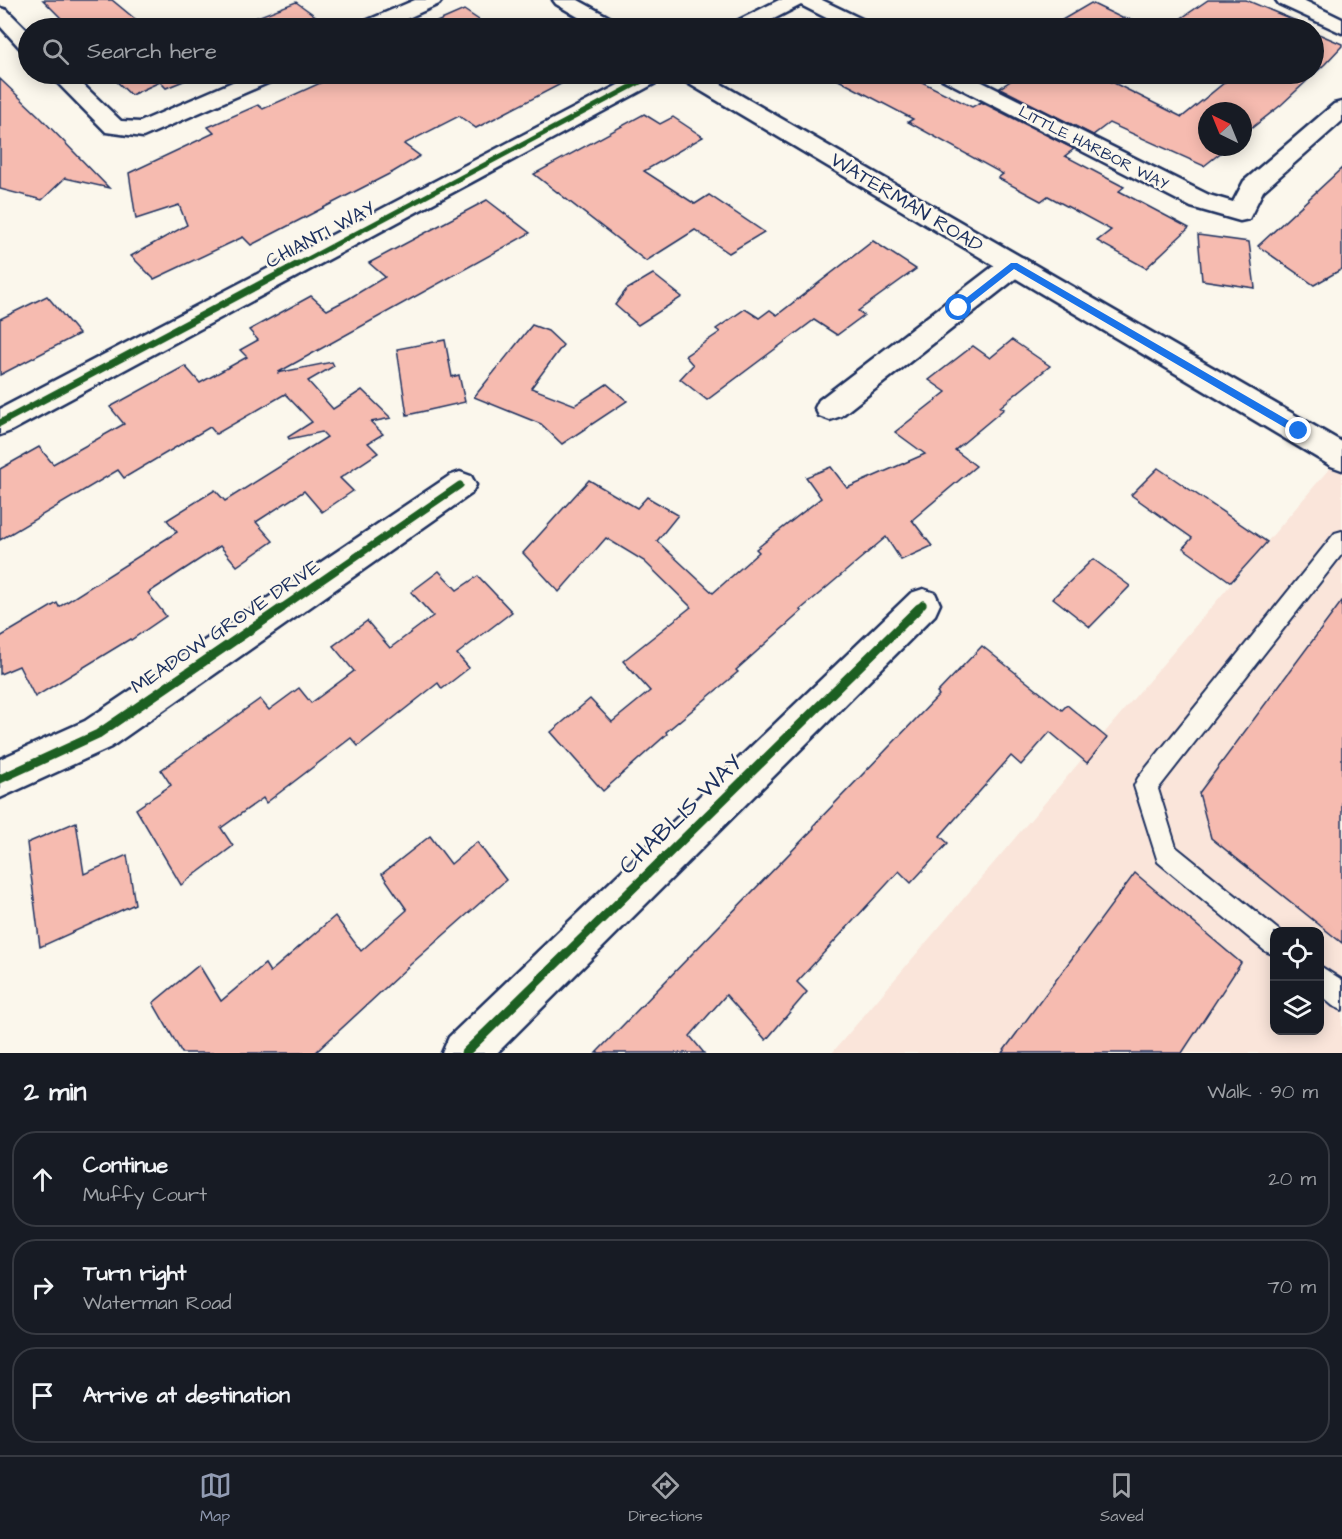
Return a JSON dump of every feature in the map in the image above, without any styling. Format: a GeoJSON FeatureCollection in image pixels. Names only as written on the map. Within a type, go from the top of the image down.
{"type":"FeatureCollection","features":[{"type":"Feature","properties":{"kind":"street"},"geometry":{"type":"LineString","coordinates":[[392,18],[432,0]]}},
{"type":"Feature","properties":{"kind":"street"},"geometry":{"type":"LineString","coordinates":[[563,0],[594,18]]}},
{"type":"Feature","properties":{"kind":"street"},"geometry":{"type":"LineString","coordinates":[[760,18],[795,0]]}},
{"type":"Feature","properties":{"kind":"street"},"geometry":{"type":"LineString","coordinates":[[806,0],[842,18]]}},
{"type":"Feature","properties":{"kind":"street"},"geometry":{"type":"LineString","coordinates":[[1286,0],[1323,18]]}},
{"type":"Feature","properties":{"kind":"street"},"geometry":{"type":"LineString","coordinates":[[0,14],[18,32]]}},
{"type":"Feature","properties":{"kind":"street"},"geometry":{"type":"LineString","coordinates":[[1324,18],[1342,27]]}},
{"type":"Feature","properties":{"kind":"street"},"geometry":{"type":"LineString","coordinates":[[70,84],[114,127],[143,130],[246,84]]}},
{"type":"Feature","properties":{"kind":"street","name":"CHIANTI WAY"},"geometry":{"type":"LineString","coordinates":[[0,423],[636,84]]}},
{"type":"Feature","properties":{"kind":"street","name":"WATERMAN ROAD"},"geometry":{"type":"LineString","coordinates":[[706,84],[1342,457]]}},
{"type":"Feature","properties":{"kind":"street","name":"LITTLE HARBOR WAY"},"geometry":{"type":"LineString","coordinates":[[970,84],[1200,201],[1240,213],[1253,188],[1342,109]]}},
{"type":"Feature","properties":{"kind":"street"},"geometry":{"type":"LineString","coordinates":[[830,408],[1014,265]]}},
{"type":"Feature","properties":{"kind":"street","name":"MEADOW GROVE DRIVE"},"geometry":{"type":"LineString","coordinates":[[0,779],[98,734],[460,485]]}},
{"type":"Feature","properties":{"kind":"street","name":"CHABLIS WAY"},"geometry":{"type":"LineString","coordinates":[[465,1053],[923,604]]}},
{"type":"Feature","properties":{"kind":"lane"},"geometry":{"type":"LineString","coordinates":[[1270,938],[1166,854],[1146,786],[1342,538]]}},
{"type":"Feature","properties":{"kind":"lane"},"geometry":{"type":"LineString","coordinates":[[1322,981],[1342,998]]}},
{"type":"Feature","properties":{"kind":"shaded area"},"geometry":{"type":"Polygon","coordinates":[[[1340,456],[1342,457],[1342,1053],[832,1053],[1340,456]]]}},
{"type":"Feature","properties":{"kind":"building"},"geometry":{"type":"Polygon","coordinates":[[[43,0],[112,0],[134,18],[61,18],[43,0]]]}},
{"type":"Feature","properties":{"kind":"building"},"geometry":{"type":"Polygon","coordinates":[[[1208,0],[1246,0],[1289,18],[1182,18],[1208,0]]]}},
{"type":"Feature","properties":{"kind":"building"},"geometry":{"type":"Polygon","coordinates":[[[296,2],[318,18],[255,18],[296,2]]]}},
{"type":"Feature","properties":{"kind":"building"},"geometry":{"type":"Polygon","coordinates":[[[1091,3],[1122,18],[1065,18],[1091,3]]]}},
{"type":"Feature","properties":{"kind":"building"},"geometry":{"type":"Polygon","coordinates":[[[464,10],[476,18],[446,18],[464,10]]]}},
{"type":"Feature","properties":{"kind":"building"},"geometry":{"type":"Polygon","coordinates":[[[1324,36],[1342,46],[1325,64],[1324,65],[1324,36]]]}},
{"type":"Feature","properties":{"kind":"building"},"geometry":{"type":"Polygon","coordinates":[[[0,79],[109,188],[65,178],[42,200],[0,189],[0,79]]]}},
{"type":"Feature","properties":{"kind":"building"},"geometry":{"type":"Polygon","coordinates":[[[119,84],[156,84],[131,95],[119,84]]]}},
{"type":"Feature","properties":{"kind":"building"},"geometry":{"type":"Polygon","coordinates":[[[162,84],[176,84],[166,88],[162,84]]]}},
{"type":"Feature","properties":{"kind":"building"},"geometry":{"type":"Polygon","coordinates":[[[318,84],[561,84],[476,128],[459,116],[404,144],[420,156],[393,172],[251,245],[243,237],[154,279],[131,256],[187,225],[179,205],[136,219],[129,173],[214,133],[208,127],[258,105],[263,109],[318,84]]]}},
{"type":"Feature","properties":{"kind":"building"},"geometry":{"type":"Polygon","coordinates":[[[846,84],[926,84],[972,107],[981,102],[1074,149],[1065,156],[1124,187],[1119,191],[1189,228],[1146,268],[1097,241],[1111,230],[1048,196],[1041,201],[998,178],[1003,174],[908,122],[913,119],[846,84]]]}},
{"type":"Feature","properties":{"kind":"building"},"geometry":{"type":"Polygon","coordinates":[[[1006,84],[1116,84],[1182,117],[1198,104],[1198,156],[1217,156],[1204,166],[1109,123],[1093,135],[1000,88],[1006,84]]]}},
{"type":"Feature","properties":{"kind":"building"},"geometry":{"type":"Polygon","coordinates":[[[1223,84],[1304,84],[1252,128],[1252,102],[1200,102],[1223,84]]]}},
{"type":"Feature","properties":{"kind":"building"},"geometry":{"type":"Polygon","coordinates":[[[644,114],[660,124],[673,117],[703,137],[644,171],[695,204],[709,195],[764,232],[729,253],[695,230],[646,261],[534,174],[644,114]]]}},
{"type":"Feature","properties":{"kind":"building"},"geometry":{"type":"Polygon","coordinates":[[[1342,168],[1342,269],[1314,285],[1258,246],[1342,168]]]}},
{"type":"Feature","properties":{"kind":"building"},"geometry":{"type":"Polygon","coordinates":[[[487,200],[530,233],[277,373],[332,362],[334,366],[308,381],[333,409],[362,390],[391,418],[371,422],[383,434],[368,443],[378,453],[340,478],[353,491],[322,512],[304,491],[256,522],[273,541],[237,566],[220,546],[180,572],[148,593],[166,616],[131,640],[35,697],[19,666],[0,674],[0,637],[57,603],[59,607],[177,532],[167,520],[215,490],[225,501],[327,437],[322,432],[289,439],[288,437],[312,422],[285,394],[216,434],[210,427],[124,478],[118,470],[0,540],[0,469],[39,447],[53,464],[124,424],[110,407],[185,366],[200,383],[247,357],[240,350],[258,340],[249,330],[311,296],[327,310],[348,299],[385,277],[369,263],[487,200]]]}},
{"type":"Feature","properties":{"kind":"building"},"geometry":{"type":"Polygon","coordinates":[[[1198,235],[1249,242],[1255,288],[1202,280],[1198,235]]]}},
{"type":"Feature","properties":{"kind":"building"},"geometry":{"type":"Polygon","coordinates":[[[873,241],[916,269],[858,311],[864,315],[837,335],[814,320],[707,400],[680,379],[693,365],[685,356],[720,332],[716,329],[745,309],[759,318],[770,310],[777,315],[873,241]]]}},
{"type":"Feature","properties":{"kind":"building"},"geometry":{"type":"Polygon","coordinates":[[[653,274],[682,297],[638,325],[615,305],[626,290],[653,274]]]}},
{"type":"Feature","properties":{"kind":"building"},"geometry":{"type":"Polygon","coordinates":[[[47,296],[79,334],[0,375],[0,319],[47,296]]]}},
{"type":"Feature","properties":{"kind":"building"},"geometry":{"type":"Polygon","coordinates":[[[532,325],[548,331],[563,345],[531,388],[575,405],[607,384],[627,401],[562,444],[541,424],[474,397],[532,325]]]}},
{"type":"Feature","properties":{"kind":"building"},"geometry":{"type":"Polygon","coordinates":[[[445,340],[452,377],[459,375],[465,402],[407,415],[397,349],[445,340]]]}},
{"type":"Feature","properties":{"kind":"building"},"geometry":{"type":"Polygon","coordinates":[[[1012,340],[1050,366],[1000,407],[1004,409],[955,450],[976,466],[912,520],[932,546],[901,560],[886,537],[800,610],[802,611],[736,670],[738,672],[666,732],[667,734],[603,791],[551,732],[590,699],[612,722],[650,691],[623,661],[691,607],[644,561],[606,538],[559,592],[523,553],[589,480],[637,508],[647,497],[678,515],[657,541],[713,593],[759,552],[756,549],[821,498],[806,477],[831,467],[847,488],[925,454],[895,432],[946,392],[929,380],[973,346],[990,358],[1012,340]]]}},
{"type":"Feature","properties":{"kind":"building"},"geometry":{"type":"Polygon","coordinates":[[[1158,468],[1267,542],[1231,582],[1183,548],[1192,538],[1131,495],[1158,468]]]}},
{"type":"Feature","properties":{"kind":"building"},"geometry":{"type":"Polygon","coordinates":[[[1093,559],[1130,586],[1090,627],[1053,598],[1093,559]]]}},
{"type":"Feature","properties":{"kind":"building"},"geometry":{"type":"Polygon","coordinates":[[[439,571],[457,590],[478,576],[512,612],[457,654],[469,668],[442,689],[438,683],[358,746],[351,738],[266,803],[263,798],[221,828],[233,846],[181,885],[136,809],[171,785],[161,770],[260,699],[269,710],[299,688],[311,703],[354,671],[333,646],[367,621],[390,648],[433,616],[411,592],[439,571]]]}},
{"type":"Feature","properties":{"kind":"building"},"geometry":{"type":"Polygon","coordinates":[[[1342,601],[1342,943],[1211,838],[1199,793],[1342,601]]]}},
{"type":"Feature","properties":{"kind":"building"},"geometry":{"type":"Polygon","coordinates":[[[982,646],[1062,710],[1067,705],[1107,738],[1087,763],[1050,732],[1021,765],[1011,756],[940,836],[948,843],[911,883],[899,871],[797,982],[807,992],[766,1040],[726,995],[690,1036],[704,1053],[596,1053],[814,828],[813,826],[939,695],[937,693],[982,646]]]}},
{"type":"Feature","properties":{"kind":"building"},"geometry":{"type":"Polygon","coordinates":[[[76,822],[84,874],[127,855],[135,904],[40,947],[27,843],[76,822]]]}},
{"type":"Feature","properties":{"kind":"building"},"geometry":{"type":"Polygon","coordinates":[[[430,836],[451,864],[477,842],[506,880],[315,1053],[182,1053],[153,1003],[199,965],[221,1001],[265,964],[270,972],[335,916],[361,951],[407,910],[382,874],[430,836]]]}},
{"type":"Feature","properties":{"kind":"building"},"geometry":{"type":"Polygon","coordinates":[[[1135,873],[1241,963],[1182,1053],[1002,1053],[1135,873]]]}},
{"type":"Feature","properties":{"kind":"cycle path"},"geometry":{"type":"LineString","coordinates":[[0,423],[636,84]]}},
{"type":"Feature","properties":{"kind":"cycle path"},"geometry":{"type":"LineString","coordinates":[[0,779],[98,734],[460,485]]}},
{"type":"Feature","properties":{"kind":"cycle path"},"geometry":{"type":"LineString","coordinates":[[465,1053],[923,604]]}},
{"type":"Feature","properties":{"kind":"route"},"geometry":{"type":"LineString","coordinates":[[959,308],[1014,265],[1299,431]]}}]}
